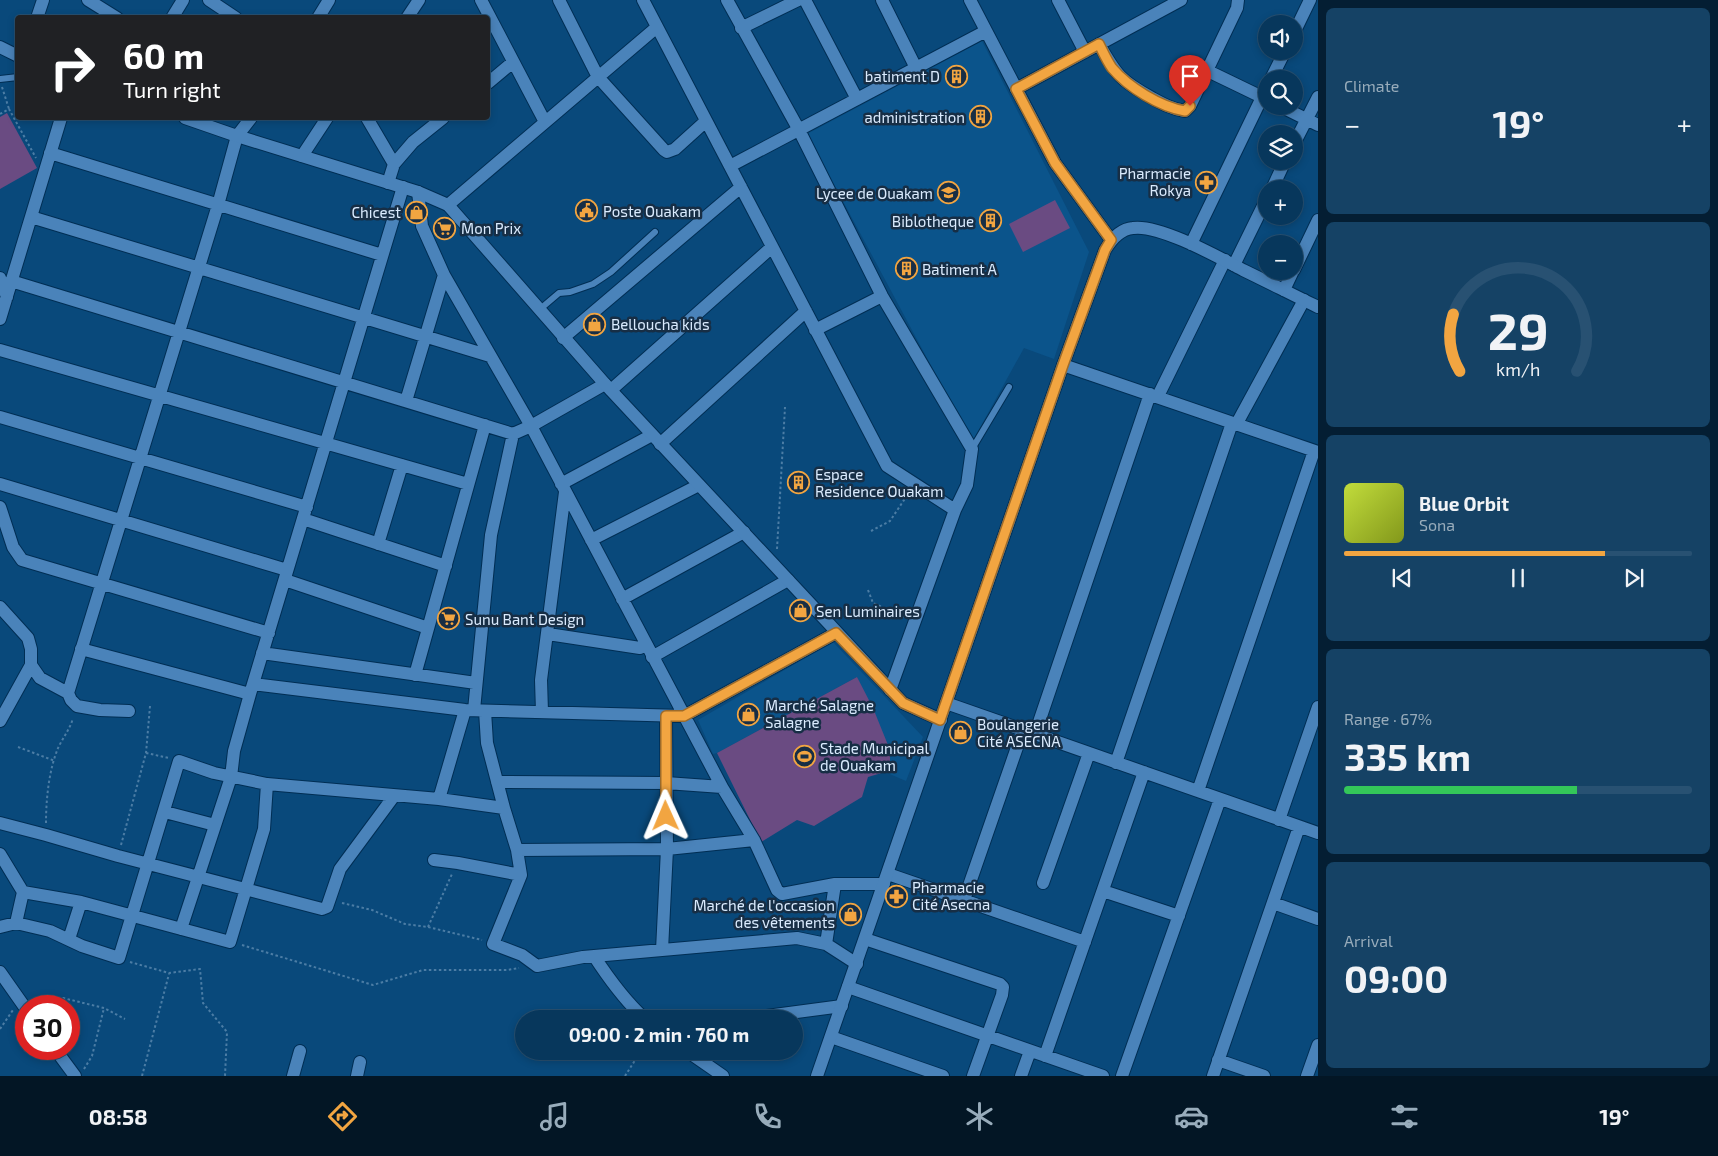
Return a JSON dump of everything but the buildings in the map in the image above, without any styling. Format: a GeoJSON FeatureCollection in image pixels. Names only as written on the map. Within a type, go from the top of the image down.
{"type":"FeatureCollection","features":[{"type":"Feature","properties":{"kind":"street"},"geometry":{"type":"LineString","coordinates":[[38,15],[43,0]]}},
{"type":"Feature","properties":{"kind":"street"},"geometry":{"type":"LineString","coordinates":[[88,0],[113,15]]}},
{"type":"Feature","properties":{"kind":"street"},"geometry":{"type":"LineString","coordinates":[[174,15],[183,0]]}},
{"type":"Feature","properties":{"kind":"street"},"geometry":{"type":"LineString","coordinates":[[209,0],[232,15]]}},
{"type":"Feature","properties":{"kind":"street"},"geometry":{"type":"LineString","coordinates":[[320,15],[329,0]]}},
{"type":"Feature","properties":{"kind":"street"},"geometry":{"type":"LineString","coordinates":[[409,15],[419,0]]}},
{"type":"Feature","properties":{"kind":"street"},"geometry":{"type":"LineString","coordinates":[[481,0],[486,15]]}},
{"type":"Feature","properties":{"kind":"street"},"geometry":{"type":"LineString","coordinates":[[559,0],[598,77],[664,150],[667,152],[675,149],[706,121]]}},
{"type":"Feature","properties":{"kind":"street"},"geometry":{"type":"LineString","coordinates":[[727,0],[798,130],[882,296],[972,449],[967,485],[955,510],[890,690]]}},
{"type":"Feature","properties":{"kind":"street"},"geometry":{"type":"LineString","coordinates":[[742,28],[798,0]]}},
{"type":"Feature","properties":{"kind":"street"},"geometry":{"type":"LineString","coordinates":[[805,0],[857,99]]}},
{"type":"Feature","properties":{"kind":"street"},"geometry":{"type":"LineString","coordinates":[[882,0],[916,68]]}},
{"type":"Feature","properties":{"kind":"street"},"geometry":{"type":"LineString","coordinates":[[970,0],[1055,163],[1111,240]]}},
{"type":"Feature","properties":{"kind":"street"},"geometry":{"type":"LineString","coordinates":[[1058,0],[1085,52]]}},
{"type":"Feature","properties":{"kind":"street"},"geometry":{"type":"LineString","coordinates":[[1016,89],[1099,44],[1158,5],[1181,0]]}},
{"type":"Feature","properties":{"kind":"street"},"geometry":{"type":"LineString","coordinates":[[1099,44],[1111,66],[1126,84],[1172,108],[1185,111],[1190,106],[1208,71],[1237,8],[1238,0]]}},
{"type":"Feature","properties":{"kind":"street"},"geometry":{"type":"LineString","coordinates":[[1303,15],[1310,0]]}},
{"type":"Feature","properties":{"kind":"street"},"geometry":{"type":"LineString","coordinates":[[646,1],[706,121],[887,466],[955,510]]}},
{"type":"Feature","properties":{"kind":"street"},"geometry":{"type":"LineString","coordinates":[[448,205],[657,26]]}},
{"type":"Feature","properties":{"kind":"street"},"geometry":{"type":"LineString","coordinates":[[490,27],[513,62],[545,122]]}},
{"type":"Feature","properties":{"kind":"street"},"geometry":{"type":"LineString","coordinates":[[730,166],[986,31]]}},
{"type":"Feature","properties":{"kind":"street"},"geometry":{"type":"LineString","coordinates":[[490,81],[513,62]]}},
{"type":"Feature","properties":{"kind":"street"},"geometry":{"type":"LineString","coordinates":[[1208,71],[1258,92]]}},
{"type":"Feature","properties":{"kind":"street"},"geometry":{"type":"LineString","coordinates":[[1303,125],[1318,97]]}},
{"type":"Feature","properties":{"kind":"street"},"geometry":{"type":"LineString","coordinates":[[1191,244],[1258,109]]}},
{"type":"Feature","properties":{"kind":"street"},"geometry":{"type":"LineString","coordinates":[[1298,115],[1318,125]]}},
{"type":"Feature","properties":{"kind":"street"},"geometry":{"type":"LineString","coordinates":[[0,319],[7,297],[6,280],[31,217],[60,120]]}},
{"type":"Feature","properties":{"kind":"street"},"geometry":{"type":"LineString","coordinates":[[191,120],[388,182],[448,205],[563,338],[890,690],[903,703],[940,720]]}},
{"type":"Feature","properties":{"kind":"street"},"geometry":{"type":"LineString","coordinates":[[68,693],[199,268],[237,136],[249,120]]}},
{"type":"Feature","properties":{"kind":"street"},"geometry":{"type":"LineString","coordinates":[[302,156],[326,120]]}},
{"type":"Feature","properties":{"kind":"street"},"geometry":{"type":"LineString","coordinates":[[368,120],[394,164]]}},
{"type":"Feature","properties":{"kind":"street"},"geometry":{"type":"LineString","coordinates":[[388,182],[394,164],[413,142],[427,120]]}},
{"type":"Feature","properties":{"kind":"street"},"geometry":{"type":"LineString","coordinates":[[413,142],[440,120]]}},
{"type":"Feature","properties":{"kind":"street"},"geometry":{"type":"LineString","coordinates":[[50,153],[382,256]]}},
{"type":"Feature","properties":{"kind":"street"},"geometry":{"type":"LineString","coordinates":[[181,929],[231,777],[234,751],[262,653],[403,187]]}},
{"type":"Feature","properties":{"kind":"street"},"geometry":{"type":"LineString","coordinates":[[563,338],[741,187]]}},
{"type":"Feature","properties":{"kind":"street"},"geometry":{"type":"LineString","coordinates":[[418,192],[422,226],[444,275],[531,426],[722,788],[754,840],[777,890],[782,894],[835,884],[886,879],[964,900],[1085,942]]}},
{"type":"Feature","properties":{"kind":"street"},"geometry":{"type":"LineString","coordinates":[[964,900],[1029,732],[1154,395],[1258,214]]}},
{"type":"Feature","properties":{"kind":"street"},"geometry":{"type":"LineString","coordinates":[[31,217],[490,356]]}},
{"type":"Feature","properties":{"kind":"street"},"geometry":{"type":"LineString","coordinates":[[1303,250],[1318,220]]}},
{"type":"Feature","properties":{"kind":"street"},"geometry":{"type":"LineString","coordinates":[[816,1076],[857,964],[1063,365],[1105,250],[1111,240],[1120,232],[1133,228],[1150,228],[1191,244],[1318,307]]}},
{"type":"Feature","properties":{"kind":"street"},"geometry":{"type":"LineString","coordinates":[[6,280],[513,434],[608,387],[772,247]]}},
{"type":"Feature","properties":{"kind":"street"},"geometry":{"type":"LineString","coordinates":[[406,401],[444,275]]}},
{"type":"Feature","properties":{"kind":"street"},"geometry":{"type":"LineString","coordinates":[[1284,290],[1288,280]]}},
{"type":"Feature","properties":{"kind":"street"},"geometry":{"type":"LineString","coordinates":[[816,330],[882,296]]}},
{"type":"Feature","properties":{"kind":"street"},"geometry":{"type":"LineString","coordinates":[[1116,763],[1234,424],[1304,300]]}},
{"type":"Feature","properties":{"kind":"street"},"geometry":{"type":"LineString","coordinates":[[563,488],[656,440],[806,311]]}},
{"type":"Feature","properties":{"kind":"street"},"geometry":{"type":"LineString","coordinates":[[0,350],[468,484]]}},
{"type":"Feature","properties":{"kind":"street"},"geometry":{"type":"LineString","coordinates":[[1063,365],[1316,452],[1198,791]]}},
{"type":"Feature","properties":{"kind":"street"},"geometry":{"type":"LineString","coordinates":[[0,417],[140,458],[305,513],[378,544],[446,566]]}},
{"type":"Feature","properties":{"kind":"street"},"geometry":{"type":"LineString","coordinates":[[415,675],[485,425]]}},
{"type":"Feature","properties":{"kind":"street"},"geometry":{"type":"LineString","coordinates":[[439,799],[474,710],[491,535],[513,434]]}},
{"type":"Feature","properties":{"kind":"street"},"geometry":{"type":"LineString","coordinates":[[378,544],[402,465]]}},
{"type":"Feature","properties":{"kind":"street"},"geometry":{"type":"LineString","coordinates":[[0,484],[121,520],[286,575],[428,628]]}},
{"type":"Feature","properties":{"kind":"street"},"geometry":{"type":"LineString","coordinates":[[591,540],[699,485]]}},
{"type":"Feature","properties":{"kind":"street"},"geometry":{"type":"LineString","coordinates":[[542,712],[541,680],[548,634],[563,488]]}},
{"type":"Feature","properties":{"kind":"street"},"geometry":{"type":"LineString","coordinates":[[0,507],[12,547],[22,560],[269,633]]}},
{"type":"Feature","properties":{"kind":"street"},"geometry":{"type":"LineString","coordinates":[[622,599],[744,532]]}},
{"type":"Feature","properties":{"kind":"street"},"geometry":{"type":"LineString","coordinates":[[652,657],[788,580]]}},
{"type":"Feature","properties":{"kind":"street"},"geometry":{"type":"LineString","coordinates":[[0,607],[28,638],[31,649],[31,665],[0,721]]}},
{"type":"Feature","properties":{"kind":"street"},"geometry":{"type":"LineString","coordinates":[[81,649],[252,689],[474,710],[684,716],[836,633]]}},
{"type":"Feature","properties":{"kind":"street"},"geometry":{"type":"LineString","coordinates":[[548,634],[640,648],[646,644]]}},
{"type":"Feature","properties":{"kind":"street"},"geometry":{"type":"LineString","coordinates":[[262,653],[476,683]]}},
{"type":"Feature","properties":{"kind":"street"},"geometry":{"type":"LineString","coordinates":[[31,665],[40,678],[68,693],[71,700],[77,706],[100,710],[129,711]]}},
{"type":"Feature","properties":{"kind":"street"},"geometry":{"type":"LineString","coordinates":[[946,703],[1318,833]]}},
{"type":"Feature","properties":{"kind":"street"},"geometry":{"type":"LineString","coordinates":[[1279,820],[1318,708]]}},
{"type":"Feature","properties":{"kind":"street"},"geometry":{"type":"LineString","coordinates":[[474,710],[487,742],[517,850],[521,875],[493,944],[522,955],[537,966],[567,959],[594,956],[797,938],[826,944],[857,964]]}},
{"type":"Feature","properties":{"kind":"street"},"geometry":{"type":"LineString","coordinates":[[662,950],[667,849],[666,716]]}},
{"type":"Feature","properties":{"kind":"street"},"geometry":{"type":"LineString","coordinates":[[1043,883],[1089,753]]}},
{"type":"Feature","properties":{"kind":"street"},"geometry":{"type":"LineString","coordinates":[[0,927],[16,923],[50,931],[82,946],[118,958],[133,916],[179,761],[231,777],[267,784],[439,799],[504,808]]}},
{"type":"Feature","properties":{"kind":"street"},"geometry":{"type":"LineString","coordinates":[[1045,1056],[1144,772]]}},
{"type":"Feature","properties":{"kind":"street"},"geometry":{"type":"LineString","coordinates":[[497,782],[666,783],[722,788]]}},
{"type":"Feature","properties":{"kind":"street"},"geometry":{"type":"LineString","coordinates":[[23,892],[81,902],[230,942],[264,829],[267,784]]}},
{"type":"Feature","properties":{"kind":"street"},"geometry":{"type":"LineString","coordinates":[[0,824],[322,909],[327,907],[340,869],[394,796]]}},
{"type":"Feature","properties":{"kind":"street"},"geometry":{"type":"LineString","coordinates":[[1122,1076],[1220,799]]}},
{"type":"Feature","properties":{"kind":"street"},"geometry":{"type":"LineString","coordinates":[[165,812],[215,825]]}},
{"type":"Feature","properties":{"kind":"street"},"geometry":{"type":"LineString","coordinates":[[1213,1076],[1299,827]]}},
{"type":"Feature","properties":{"kind":"street"},"geometry":{"type":"LineString","coordinates":[[517,850],[667,849],[754,840]]}},
{"type":"Feature","properties":{"kind":"street"},"geometry":{"type":"LineString","coordinates":[[0,854],[23,892],[16,923]]}},
{"type":"Feature","properties":{"kind":"street"},"geometry":{"type":"LineString","coordinates":[[434,860],[458,862],[521,875]]}},
{"type":"Feature","properties":{"kind":"street"},"geometry":{"type":"LineString","coordinates":[[826,944],[835,884]]}},
{"type":"Feature","properties":{"kind":"street"},"geometry":{"type":"LineString","coordinates":[[1102,891],[1179,916]]}},
{"type":"Feature","properties":{"kind":"street"},"geometry":{"type":"LineString","coordinates":[[69,939],[81,902]]}},
{"type":"Feature","properties":{"kind":"street"},"geometry":{"type":"LineString","coordinates":[[1272,903],[1318,919]]}},
{"type":"Feature","properties":{"kind":"street"},"geometry":{"type":"LineString","coordinates":[[865,939],[1000,984],[1002,995],[973,1076]]}},
{"type":"Feature","properties":{"kind":"street"},"geometry":{"type":"LineString","coordinates":[[594,956],[605,973],[635,1010]]}},
{"type":"Feature","properties":{"kind":"street"},"geometry":{"type":"LineString","coordinates":[[0,972],[16,995]]}},
{"type":"Feature","properties":{"kind":"street"},"geometry":{"type":"LineString","coordinates":[[848,987],[1103,1076]]}},
{"type":"Feature","properties":{"kind":"street"},"geometry":{"type":"LineString","coordinates":[[803,1011],[842,1006]]}},
{"type":"Feature","properties":{"kind":"street"},"geometry":{"type":"LineString","coordinates":[[831,1037],[944,1076]]}},
{"type":"Feature","properties":{"kind":"street"},"geometry":{"type":"LineString","coordinates":[[1307,1076],[1318,1045]]}},
{"type":"Feature","properties":{"kind":"street"},"geometry":{"type":"LineString","coordinates":[[293,1076],[300,1051]]}},
{"type":"Feature","properties":{"kind":"street"},"geometry":{"type":"LineString","coordinates":[[1021,1076],[1030,1051]]}},
{"type":"Feature","properties":{"kind":"street"},"geometry":{"type":"LineString","coordinates":[[65,1060],[78,1074]]}},
{"type":"Feature","properties":{"kind":"street"},"geometry":{"type":"LineString","coordinates":[[700,1060],[722,1076]]}},
{"type":"Feature","properties":{"kind":"street"},"geometry":{"type":"LineString","coordinates":[[1218,1060],[1264,1076]]}},
{"type":"Feature","properties":{"kind":"street"},"geometry":{"type":"LineString","coordinates":[[357,1076],[360,1062]]}},
{"type":"Feature","properties":{"kind":"lane"},"geometry":{"type":"LineString","coordinates":[[1,82],[15,78]]}},
{"type":"Feature","properties":{"kind":"lane"},"geometry":{"type":"LineString","coordinates":[[539,310],[559,293],[570,292],[592,284],[611,272],[655,232]]}},
{"type":"Feature","properties":{"kind":"lane"},"geometry":{"type":"LineString","coordinates":[[972,449],[1009,387]]}},
{"type":"Feature","properties":{"kind":"path"},"geometry":{"type":"LineString","coordinates":[[1,82],[9,109],[39,164],[46,166]]}},
{"type":"Feature","properties":{"kind":"path"},"geometry":{"type":"LineString","coordinates":[[0,114],[9,109]]}},
{"type":"Feature","properties":{"kind":"path"},"geometry":{"type":"LineString","coordinates":[[772,562],[777,554],[786,407]]}},
{"type":"Feature","properties":{"kind":"path"},"geometry":{"type":"LineString","coordinates":[[872,531],[890,521],[914,484]]}},
{"type":"Feature","properties":{"kind":"path"},"geometry":{"type":"LineString","coordinates":[[868,590],[873,603],[916,622]]}},
{"type":"Feature","properties":{"kind":"path"},"geometry":{"type":"LineString","coordinates":[[46,835],[46,799],[55,761],[60,746],[69,731],[77,706]]}},
{"type":"Feature","properties":{"kind":"path"},"geometry":{"type":"LineString","coordinates":[[118,856],[146,753],[150,706]]}},
{"type":"Feature","properties":{"kind":"path"},"geometry":{"type":"LineString","coordinates":[[18,746],[55,761]]}},
{"type":"Feature","properties":{"kind":"path"},"geometry":{"type":"LineString","coordinates":[[146,753],[179,761]]}},
{"type":"Feature","properties":{"kind":"path"},"geometry":{"type":"LineString","coordinates":[[428,926],[458,862]]}},
{"type":"Feature","properties":{"kind":"path"},"geometry":{"type":"LineString","coordinates":[[329,900],[372,910],[405,924],[428,926],[493,944]]}},
{"type":"Feature","properties":{"kind":"path"},"geometry":{"type":"LineString","coordinates":[[230,942],[372,984],[423,970],[508,970],[537,966]]}},
{"type":"Feature","properties":{"kind":"path"},"geometry":{"type":"LineString","coordinates":[[118,958],[169,973],[200,969],[203,1003],[227,1032],[225,1076]]}},
{"type":"Feature","properties":{"kind":"path"},"geometry":{"type":"LineString","coordinates":[[142,1076],[169,973]]}},
{"type":"Feature","properties":{"kind":"path"},"geometry":{"type":"LineString","coordinates":[[80,1002],[104,1008],[125,1019]]}},
{"type":"Feature","properties":{"kind":"path"},"geometry":{"type":"LineString","coordinates":[[78,1074],[86,1067],[92,1056],[104,1008]]}},
{"type":"Feature","properties":{"kind":"path"},"geometry":{"type":"LineString","coordinates":[[0,1029],[15,1013]]}},
{"type":"Feature","properties":{"kind":"path"},"geometry":{"type":"LineString","coordinates":[[625,1076],[635,1060]]}},
{"type":"Feature","properties":{"kind":"shaded area","name":"Lycee de Ouakam"},"geometry":{"type":"Polygon","coordinates":[[[982,41],[1089,252],[1054,359],[1024,348],[972,442],[807,134],[982,41]]]}},
{"type":"Feature","properties":{"kind":"shaded area"},"geometry":{"type":"Polygon","coordinates":[[[7,113],[37,168],[0,189],[0,117],[7,113]]]}},
{"type":"Feature","properties":{"kind":"shaded area"},"geometry":{"type":"Polygon","coordinates":[[[1055,200],[1070,228],[1023,252],[1009,224],[1055,200]]]}},
{"type":"Feature","properties":{"kind":"shaded area","name":"Marché Salagne Salagne"},"geometry":{"type":"Polygon","coordinates":[[[833,642],[923,737],[906,781],[885,772],[890,761],[857,677],[713,754],[698,720],[833,642]]]}},
{"type":"Feature","properties":{"kind":"shaded area","name":"Stade Municipal de Ouakam"},"geometry":{"type":"Polygon","coordinates":[[[857,677],[873,708],[890,750],[890,761],[885,772],[868,777],[862,797],[814,826],[797,820],[761,842],[717,753],[857,677]]]}},
{"type":"Feature","properties":{"kind":"place","name":"batiment D"},"geometry":{"type":"Point","coordinates":[956,76]}},
{"type":"Feature","properties":{"kind":"place","name":"administration"},"geometry":{"type":"Point","coordinates":[981,117]}},
{"type":"Feature","properties":{"kind":"place","name":"Pharmacie Rokya"},"geometry":{"type":"Point","coordinates":[1207,182]}},
{"type":"Feature","properties":{"kind":"place","name":"Lycee de Ouakam"},"geometry":{"type":"Point","coordinates":[949,193]}},
{"type":"Feature","properties":{"kind":"place","name":"Poste Ouakam"},"geometry":{"type":"Point","coordinates":[587,211]}},
{"type":"Feature","properties":{"kind":"place","name":"Chicest"},"geometry":{"type":"Point","coordinates":[417,212]}},
{"type":"Feature","properties":{"kind":"place","name":"Biblotheque"},"geometry":{"type":"Point","coordinates":[990,221]}},
{"type":"Feature","properties":{"kind":"place","name":"Mon Prix"},"geometry":{"type":"Point","coordinates":[445,228]}},
{"type":"Feature","properties":{"kind":"place","name":"Batiment A"},"geometry":{"type":"Point","coordinates":[906,269]}},
{"type":"Feature","properties":{"kind":"place","name":"Belloucha kids"},"geometry":{"type":"Point","coordinates":[595,324]}},
{"type":"Feature","properties":{"kind":"place","name":"Espace Residence Ouakam"},"geometry":{"type":"Point","coordinates":[799,483]}},
{"type":"Feature","properties":{"kind":"place","name":"Sen Luminaires"},"geometry":{"type":"Point","coordinates":[800,611]}},
{"type":"Feature","properties":{"kind":"place","name":"Sunu Bant Design"},"geometry":{"type":"Point","coordinates":[449,619]}},
{"type":"Feature","properties":{"kind":"place","name":"Marché Salagne Salagne"},"geometry":{"type":"Point","coordinates":[749,714]}},
{"type":"Feature","properties":{"kind":"place","name":"Boulangerie Cité ASECNA"},"geometry":{"type":"Point","coordinates":[961,733]}},
{"type":"Feature","properties":{"kind":"place","name":"Stade Municipal de Ouakam"},"geometry":{"type":"Point","coordinates":[804,757]}},
{"type":"Feature","properties":{"kind":"place","name":"Pharmacie Cité Asecna"},"geometry":{"type":"Point","coordinates":[896,896]}},
{"type":"Feature","properties":{"kind":"place","name":"Marché de l'occasion des vêtements"},"geometry":{"type":"Point","coordinates":[851,914]}},
{"type":"Feature","properties":{"kind":"route"},"geometry":{"type":"LineString","coordinates":[[666,816],[666,716],[684,716],[836,633],[903,703],[940,720],[1063,365],[1105,250],[1111,240],[1055,163],[1016,89],[1099,44],[1111,66],[1126,84],[1172,108],[1185,111],[1190,106]]}}]}
